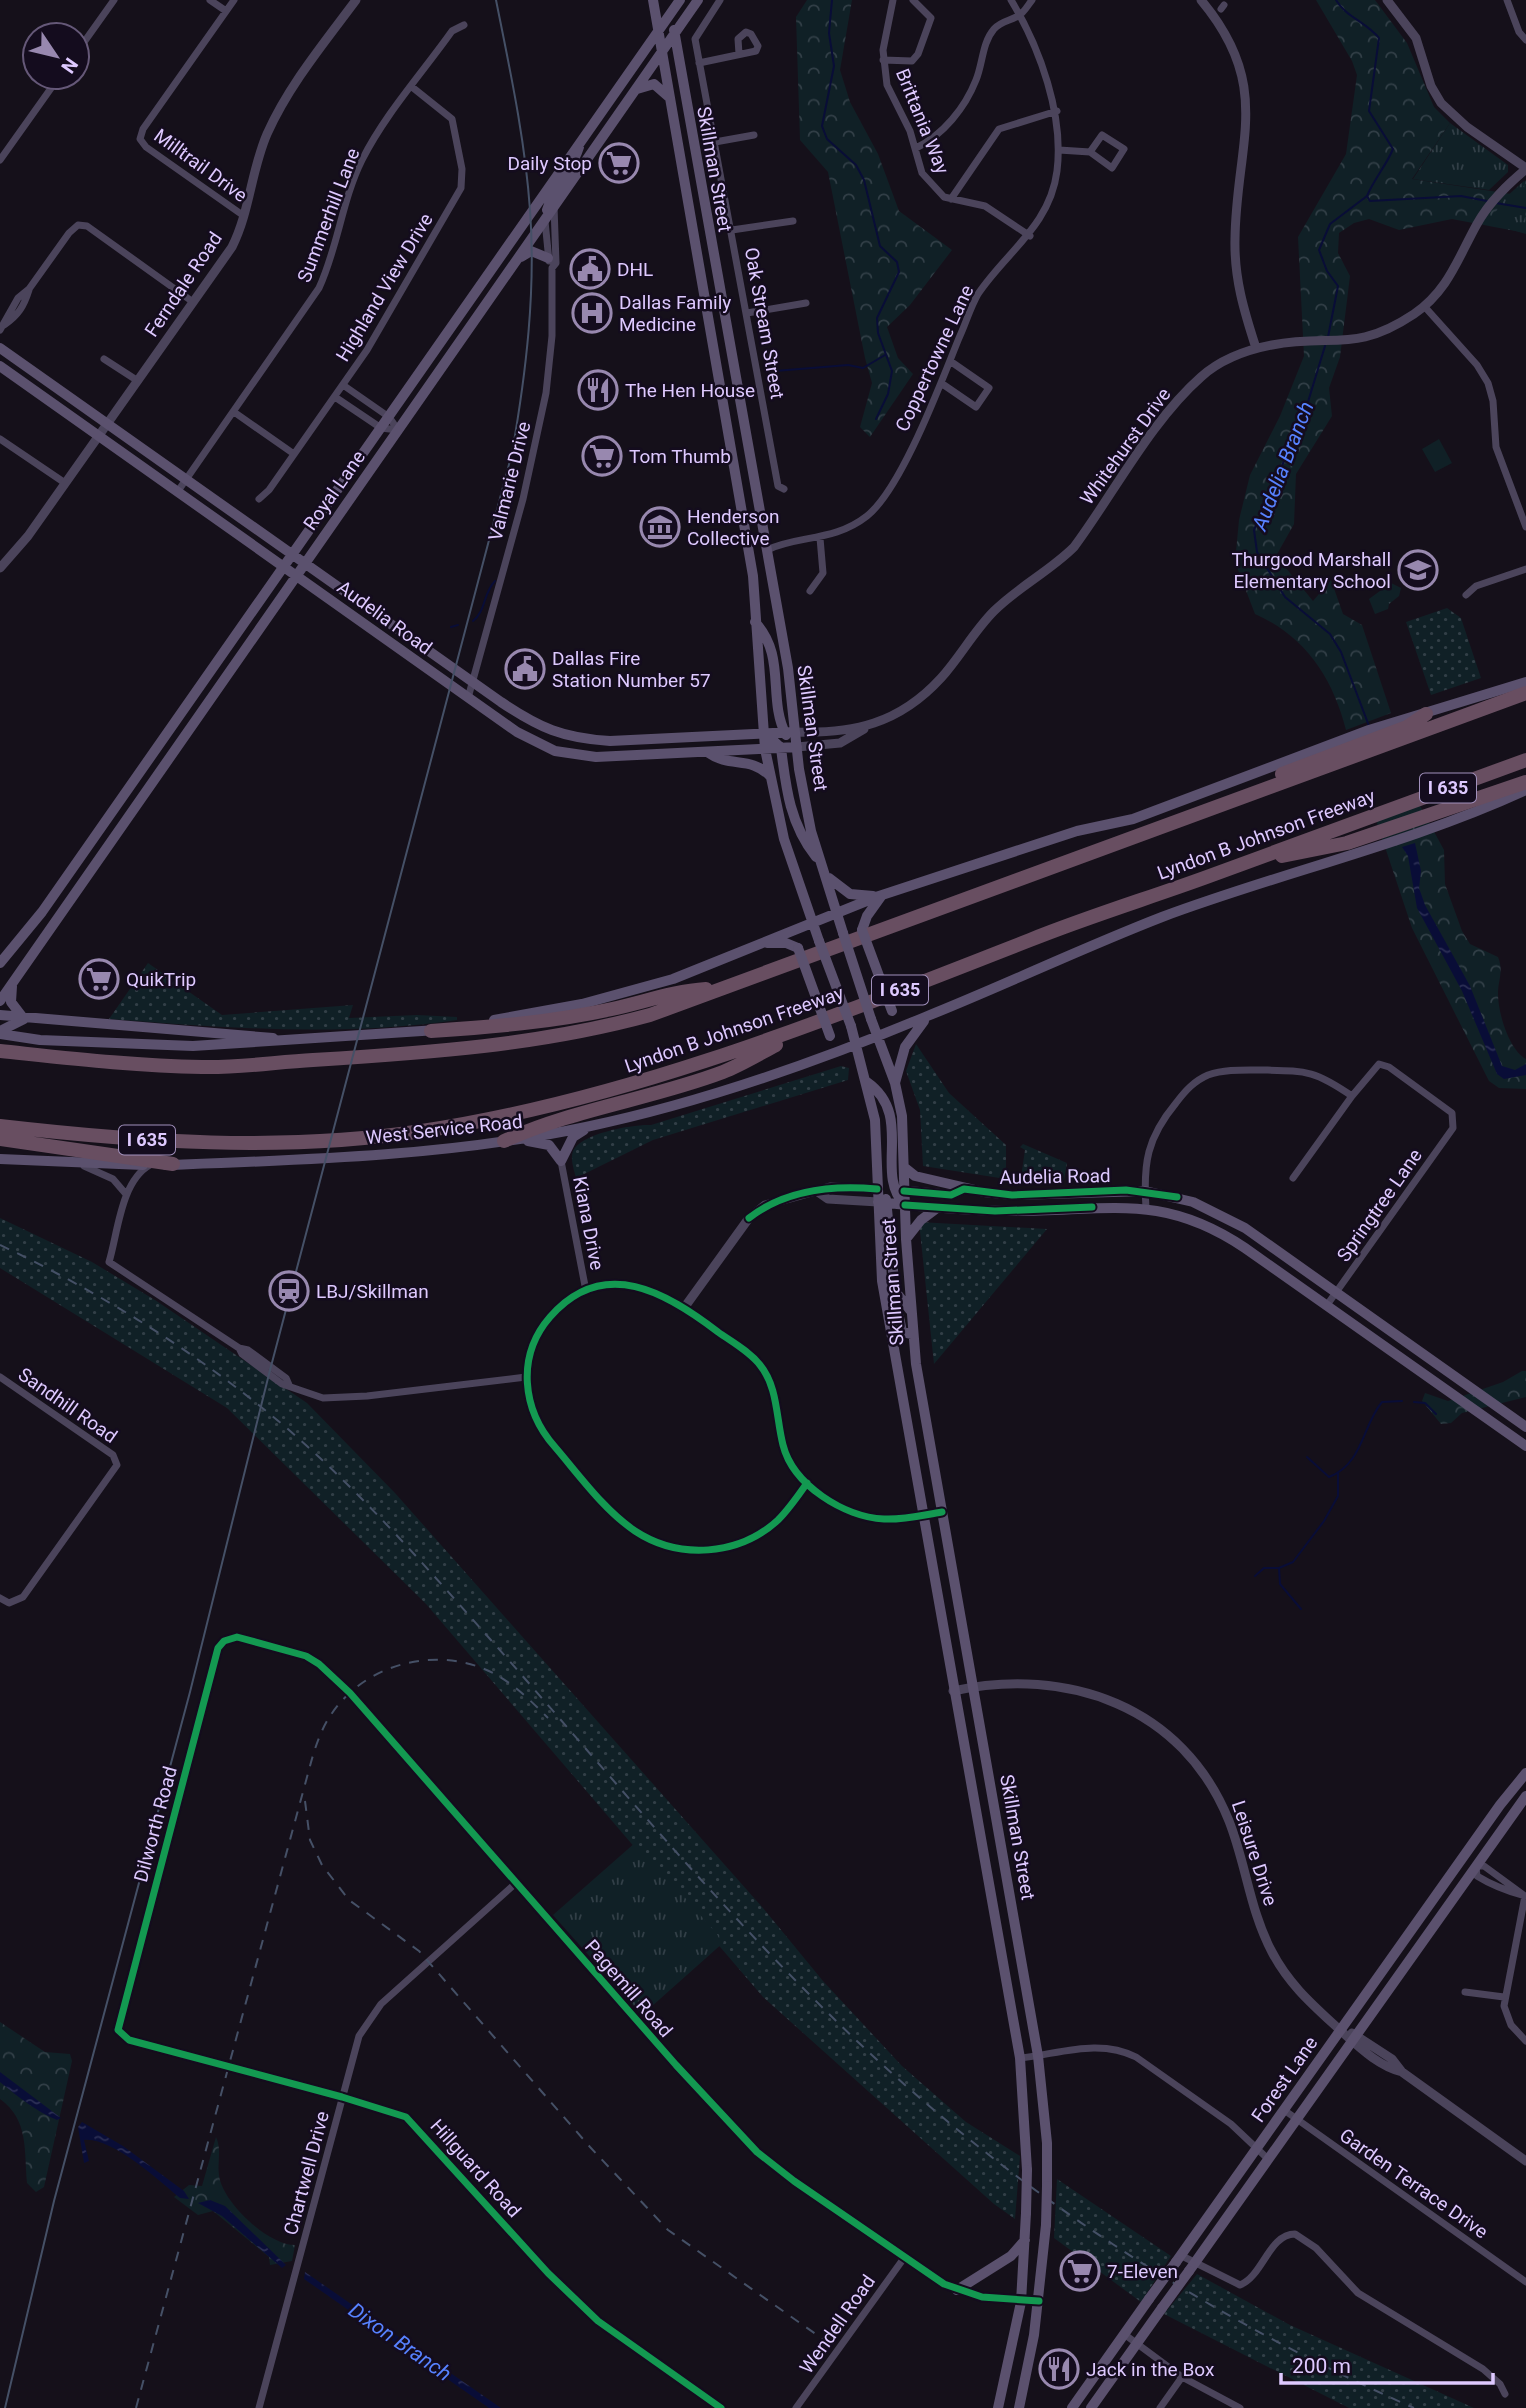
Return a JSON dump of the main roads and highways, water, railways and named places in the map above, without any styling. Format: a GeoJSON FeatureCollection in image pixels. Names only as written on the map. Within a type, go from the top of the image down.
{"type":"FeatureCollection","features":[{"type":"Feature","properties":{"kind":"highway"},"geometry":{"type":"LineString","coordinates":[[0,1051],[129,1064],[204,1067],[425,1054],[552,1038],[603,1028],[650,1015],[1526,693]]}},
{"type":"Feature","properties":{"kind":"highway"},"geometry":{"type":"LineString","coordinates":[[1231,802],[1246,789],[1407,727],[1426,714]]}},
{"type":"Feature","properties":{"kind":"highway","name":"Lyndon B Johnson Freeway"},"geometry":{"type":"LineString","coordinates":[[0,1126],[92,1136],[243,1142],[420,1131],[535,1110],[643,1082],[827,1018],[1032,939],[1526,760]]}},
{"type":"Feature","properties":{"kind":"highway"},"geometry":{"type":"LineString","coordinates":[[1239,865],[1347,843],[1526,782]]}},
{"type":"Feature","properties":{"kind":"highway"},"geometry":{"type":"LineString","coordinates":[[431,1031],[562,1017],[611,1009],[687,990],[718,988]]}},
{"type":"Feature","properties":{"kind":"highway"},"geometry":{"type":"LineString","coordinates":[[504,1141],[538,1125],[725,1072],[827,1018]]}},
{"type":"Feature","properties":{"kind":"highway"},"geometry":{"type":"LineString","coordinates":[[0,1139],[173,1164]]}},
{"type":"Feature","properties":{"kind":"main road","name":"Skillman Street"},"geometry":{"type":"LineString","coordinates":[[653,0],[741,501],[752,576],[765,749],[770,776],[784,839],[857,1044],[875,1120],[877,1189],[883,1203],[879,1246],[887,1306],[1020,2058],[1027,2143],[1027,2213],[1021,2302],[998,2408]]}},
{"type":"Feature","properties":{"kind":"main road","name":"Skillman Street"},"geometry":{"type":"LineString","coordinates":[[668,0],[788,668],[789,732]]}},
{"type":"Feature","properties":{"kind":"main road","name":"Royal Lane"},"geometry":{"type":"LineString","coordinates":[[0,963],[47,905],[680,0]]}},
{"type":"Feature","properties":{"kind":"main road","name":"Royal Lane"},"geometry":{"type":"LineString","coordinates":[[0,1001],[698,0]]}},
{"type":"Feature","properties":{"kind":"main road"},"geometry":{"type":"LineString","coordinates":[[635,90],[654,84],[670,98]]}},
{"type":"Feature","properties":{"kind":"main road"},"geometry":{"type":"LineString","coordinates":[[545,219],[552,195],[574,163],[582,138]]}},
{"type":"Feature","properties":{"kind":"main road"},"geometry":{"type":"LineString","coordinates":[[508,272],[526,253],[539,252],[550,263]]}},
{"type":"Feature","properties":{"kind":"main road","name":"Audelia Road"},"geometry":{"type":"LineString","coordinates":[[0,348],[528,720],[562,736],[646,740],[789,732]]}},
{"type":"Feature","properties":{"kind":"main road","name":"Audelia Road"},"geometry":{"type":"LineString","coordinates":[[0,366],[516,732],[555,751],[575,755],[629,757],[797,747]]}},
{"type":"Feature","properties":{"kind":"main road"},"geometry":{"type":"LineString","coordinates":[[755,621],[767,634],[773,651],[789,732],[797,747]]}},
{"type":"Feature","properties":{"kind":"main road"},"geometry":{"type":"LineString","coordinates":[[416,661],[427,649]]}},
{"type":"Feature","properties":{"kind":"main road"},"geometry":{"type":"LineString","coordinates":[[212,670],[225,677]]}},
{"type":"Feature","properties":{"kind":"main road"},"geometry":{"type":"LineString","coordinates":[[1,1031],[40,1040],[193,1046],[431,1031],[582,1004],[673,979],[812,921],[881,896],[1077,831],[1133,819],[1312,750],[1526,682]]}},
{"type":"Feature","properties":{"kind":"main road"},"geometry":{"type":"LineString","coordinates":[[183,711],[195,720]]}},
{"type":"Feature","properties":{"kind":"main road"},"geometry":{"type":"LineString","coordinates":[[764,732],[781,748],[789,806],[798,832],[821,863]]}},
{"type":"Feature","properties":{"kind":"main road","name":"Skillman Street"},"geometry":{"type":"LineString","coordinates":[[797,747],[811,831],[871,1019],[895,1083],[902,1116],[905,1168],[899,1190],[905,1205],[912,1334],[1038,2056],[1047,2143],[1046,2225],[1039,2301],[1018,2408]]}},
{"type":"Feature","properties":{"kind":"main road"},"geometry":{"type":"LineString","coordinates":[[708,752],[721,762],[752,763],[770,776]]}},
{"type":"Feature","properties":{"kind":"main road","name":"West Service Road"},"geometry":{"type":"LineString","coordinates":[[0,1159],[81,1165],[150,1165],[337,1158],[504,1141],[589,1127],[724,1089],[877,1037],[1164,917],[1356,854],[1495,804],[1526,790]]}},
{"type":"Feature","properties":{"kind":"main road"},"geometry":{"type":"LineString","coordinates":[[826,874],[834,885],[850,894],[881,896]]}},
{"type":"Feature","properties":{"kind":"main road"},"geometry":{"type":"LineString","coordinates":[[881,896],[867,916],[862,930],[892,1012],[901,1018],[920,1020]]}},
{"type":"Feature","properties":{"kind":"main road"},"geometry":{"type":"LineString","coordinates":[[47,905],[60,914]]}},
{"type":"Feature","properties":{"kind":"main road"},"geometry":{"type":"LineString","coordinates":[[759,943],[786,943],[797,948],[830,1036],[824,1050],[812,1060]]}},
{"type":"Feature","properties":{"kind":"main road"},"geometry":{"type":"LineString","coordinates":[[13,983],[10,1002],[24,1019]]}},
{"type":"Feature","properties":{"kind":"main road"},"geometry":{"type":"LineString","coordinates":[[0,1015],[300,1039]]}},
{"type":"Feature","properties":{"kind":"main road"},"geometry":{"type":"LineString","coordinates":[[895,1083],[911,1035],[931,1015]]}},
{"type":"Feature","properties":{"kind":"main road"},"geometry":{"type":"LineString","coordinates":[[1,1031],[24,1019]]}},
{"type":"Feature","properties":{"kind":"main road"},"geometry":{"type":"LineString","coordinates":[[867,1082],[882,1095],[891,1119],[899,1190]]}},
{"type":"Feature","properties":{"kind":"main road"},"geometry":{"type":"LineString","coordinates":[[504,1141],[540,1142],[549,1145],[561,1161],[573,1137],[589,1127]]}},
{"type":"Feature","properties":{"kind":"main road"},"geometry":{"type":"LineString","coordinates":[[905,1168],[915,1176],[950,1182],[964,1189]]}},
{"type":"Feature","properties":{"kind":"main road","name":"Audelia Road"},"geometry":{"type":"LineString","coordinates":[[877,1189],[951,1195],[964,1189],[1012,1195],[1145,1191],[1209,1209],[1266,1243],[1526,1427]]}},
{"type":"Feature","properties":{"kind":"main road"},"geometry":{"type":"LineString","coordinates":[[1012,1195],[1016,1211]]}},
{"type":"Feature","properties":{"kind":"main road"},"geometry":{"type":"LineString","coordinates":[[883,1203],[895,1290],[911,1310]]}},
{"type":"Feature","properties":{"kind":"main road","name":"Audelia Road"},"geometry":{"type":"LineString","coordinates":[[883,1203],[1016,1211],[1118,1206],[1146,1208],[1206,1225],[1236,1241],[1526,1446]]}},
{"type":"Feature","properties":{"kind":"main road"},"geometry":{"type":"LineString","coordinates":[[906,1239],[921,1220],[937,1208]]}},
{"type":"Feature","properties":{"kind":"main road"},"geometry":{"type":"LineString","coordinates":[[1236,1241],[1245,1239],[1266,1243]]}},
{"type":"Feature","properties":{"kind":"main road"},"geometry":{"type":"LineString","coordinates":[[887,1306],[899,1317],[902,1332],[912,1334]]}},
{"type":"Feature","properties":{"kind":"main road","name":"Forest Lane"},"geometry":{"type":"LineString","coordinates":[[1074,2407],[1464,1856],[1526,1773]]}},
{"type":"Feature","properties":{"kind":"main road","name":"Forest Lane"},"geometry":{"type":"LineString","coordinates":[[1091,2408],[1526,1796]]}},
{"type":"Feature","properties":{"kind":"main road"},"geometry":{"type":"LineString","coordinates":[[1464,1856],[1476,1866]]}},
{"type":"Feature","properties":{"kind":"main road"},"geometry":{"type":"LineString","coordinates":[[988,1876],[1007,1873]]}},
{"type":"Feature","properties":{"kind":"main road"},"geometry":{"type":"LineString","coordinates":[[1027,2143],[1047,2143]]}},
{"type":"Feature","properties":{"kind":"main road"},"geometry":{"type":"LineString","coordinates":[[957,2290],[1011,2256],[1025,2240]]}},
{"type":"Feature","properties":{"kind":"water"},"geometry":{"type":"Polygon","coordinates":[[[1415,843],[1421,871],[1419,888],[1425,905],[1470,986],[1502,1066],[1515,1070],[1526,1064],[1526,1075],[1504,1079],[1497,1074],[1462,991],[1417,908],[1408,856],[1402,847],[1415,843]]]}},
{"type":"Feature","properties":{"kind":"water"},"geometry":{"type":"Polygon","coordinates":[[[0,2072],[61,2118],[57,2120],[20,2098],[0,2082],[0,2072]]]}},
{"type":"Feature","properties":{"kind":"water"},"geometry":{"type":"Polygon","coordinates":[[[82,2122],[123,2146],[184,2191],[189,2199],[180,2198],[134,2161],[108,2145],[84,2140],[89,2161],[84,2163],[78,2127],[82,2122]]]}},
{"type":"Feature","properties":{"kind":"water"},"geometry":{"type":"Polygon","coordinates":[[[210,2200],[225,2206],[286,2265],[282,2268],[222,2216],[198,2203],[210,2200]]]}},
{"type":"Feature","properties":{"kind":"water","name":"Dixon Branch"},"geometry":{"type":"Polygon","coordinates":[[[305,2272],[501,2408],[489,2408],[304,2279],[305,2272]]]}},
{"type":"Feature","properties":{"kind":"waterway"},"geometry":{"type":"LineString","coordinates":[[832,0],[829,33],[834,66],[822,126],[827,139],[856,165],[864,180],[880,246],[897,262],[899,272],[877,318],[878,333],[892,371],[888,394],[876,419]]}},
{"type":"Feature","properties":{"kind":"waterway"},"geometry":{"type":"LineString","coordinates":[[1336,0],[1345,11],[1379,38],[1369,111],[1393,149],[1367,196],[1370,201],[1461,196],[1487,201]]}},
{"type":"Feature","properties":{"kind":"waterway","name":"Audelia Branch"},"geometry":{"type":"LineString","coordinates":[[1328,337],[1338,286],[1327,271],[1319,250],[1330,224],[1367,196]]}},
{"type":"Feature","properties":{"kind":"waterway"},"geometry":{"type":"LineString","coordinates":[[1496,203],[1526,208]]}},
{"type":"Feature","properties":{"kind":"waterway","name":"Audelia Branch"},"geometry":{"type":"LineString","coordinates":[[1325,346],[1304,415],[1254,530],[1257,552],[1285,597],[1330,634],[1341,652],[1369,726]]}},
{"type":"Feature","properties":{"kind":"waterway"},"geometry":{"type":"LineString","coordinates":[[775,371],[848,365],[863,368],[885,355]]}},
{"type":"Feature","properties":{"kind":"waterway"},"geometry":{"type":"LineString","coordinates":[[473,621],[495,581]]}},
{"type":"Feature","properties":{"kind":"waterway"},"geometry":{"type":"LineString","coordinates":[[451,627],[458,625]]}},
{"type":"Feature","properties":{"kind":"waterway"},"geometry":{"type":"LineString","coordinates":[[1307,1457],[1329,1477],[1340,1471],[1355,1454],[1382,1402],[1402,1401]]}},
{"type":"Feature","properties":{"kind":"waterway"},"geometry":{"type":"LineString","coordinates":[[1414,1402],[1425,1403],[1436,1414]]}},
{"type":"Feature","properties":{"kind":"waterway"},"geometry":{"type":"LineString","coordinates":[[1301,1609],[1280,1584],[1279,1568],[1293,1562],[1324,1521],[1338,1496],[1338,1473]]}},
{"type":"Feature","properties":{"kind":"waterway"},"geometry":{"type":"LineString","coordinates":[[1255,1576],[1264,1568],[1279,1568]]}},
{"type":"Feature","properties":{"kind":"tram line"},"geometry":{"type":"LineString","coordinates":[[5,2408],[54,2201],[190,1692],[269,1374],[512,453],[522,393],[531,301],[532,240],[521,131],[496,0]]}},
{"type":"Feature","properties":{"kind":"railway"},"geometry":{"type":"LineString","coordinates":[[0,1245],[114,1305],[186,1351],[256,1403],[315,1453],[413,1552],[693,1871],[780,1965],[890,2072],[958,2130],[1101,2236],[1176,2284],[1253,2329],[1414,2408]]}},
{"type":"Feature","properties":{"kind":"railway"},"geometry":{"type":"LineString","coordinates":[[136,2408],[312,1760],[327,1721],[341,1701],[359,1685],[402,1664],[425,1660],[449,1660],[495,1674],[548,1718]]}},
{"type":"Feature","properties":{"kind":"railway"},"geometry":{"type":"LineString","coordinates":[[305,1801],[310,1840],[322,1865],[349,1900],[419,1951],[590,2147],[668,2230],[827,2342]]}},
{"type":"Feature","properties":{"kind":"place","name":"Daily Stop"},"geometry":{"type":"Point","coordinates":[619,163]}},
{"type":"Feature","properties":{"kind":"place","name":"DHL"},"geometry":{"type":"Point","coordinates":[590,269]}},
{"type":"Feature","properties":{"kind":"place","name":"Dallas Family Medicine"},"geometry":{"type":"Point","coordinates":[592,313]}},
{"type":"Feature","properties":{"kind":"place","name":"The Hen House"},"geometry":{"type":"Point","coordinates":[598,390]}},
{"type":"Feature","properties":{"kind":"place","name":"Tom Thumb"},"geometry":{"type":"Point","coordinates":[602,456]}},
{"type":"Feature","properties":{"kind":"place","name":"Henderson Collective"},"geometry":{"type":"Point","coordinates":[660,527]}},
{"type":"Feature","properties":{"kind":"place","name":"Thurgood Marshall Elementary School"},"geometry":{"type":"Point","coordinates":[1418,570]}},
{"type":"Feature","properties":{"kind":"place","name":"Dallas Fire Station Number 57"},"geometry":{"type":"Point","coordinates":[525,669]}},
{"type":"Feature","properties":{"kind":"place","name":"QuikTrip"},"geometry":{"type":"Point","coordinates":[99,979]}},
{"type":"Feature","properties":{"kind":"place","name":"LBJ/Skillman"},"geometry":{"type":"Point","coordinates":[289,1291]}},
{"type":"Feature","properties":{"kind":"place","name":"7-Eleven"},"geometry":{"type":"Point","coordinates":[1080,2271]}},
{"type":"Feature","properties":{"kind":"place","name":"Jack in the Box"},"geometry":{"type":"Point","coordinates":[1059,2369]}}]}
